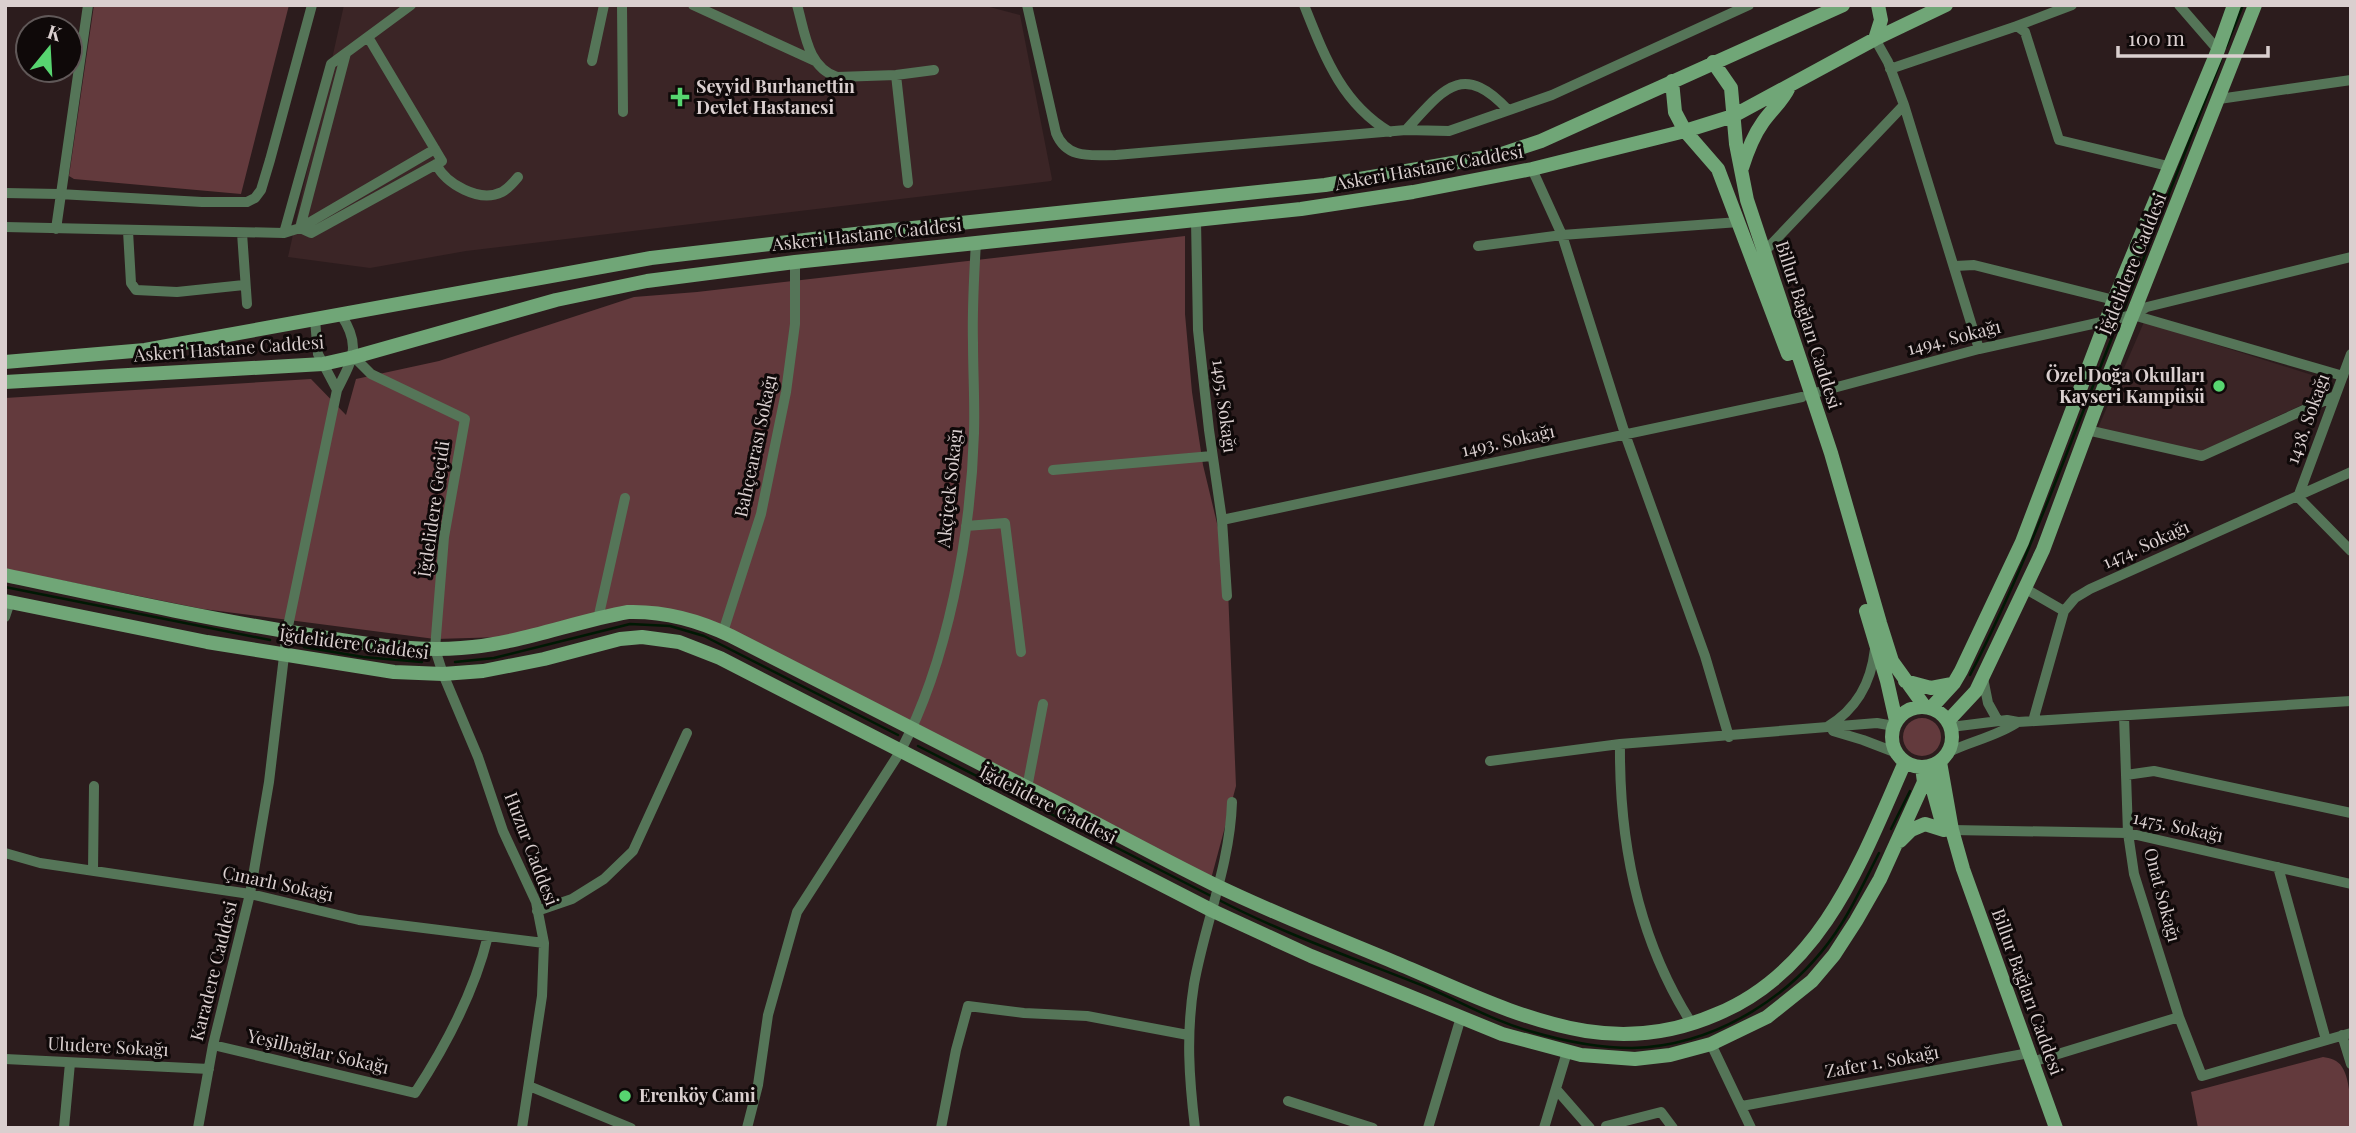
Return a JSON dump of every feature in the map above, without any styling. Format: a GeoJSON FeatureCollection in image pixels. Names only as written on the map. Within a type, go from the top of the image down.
{"type":"FeatureCollection","features":[{"type":"Feature","properties":{"kind":"street"},"geometry":{"type":"LineString","coordinates":[[56,229],[88,5]]}},
{"type":"Feature","properties":{"kind":"street"},"geometry":{"type":"LineString","coordinates":[[5,193],[202,202],[247,202],[255,198],[261,190],[270,160],[312,5]]}},
{"type":"Feature","properties":{"kind":"street"},"geometry":{"type":"LineString","coordinates":[[284,233],[331,64],[411,5]]}},
{"type":"Feature","properties":{"kind":"street"},"geometry":{"type":"LineString","coordinates":[[592,61],[604,5]]}},
{"type":"Feature","properties":{"kind":"street"},"geometry":{"type":"LineString","coordinates":[[622,5],[623,112]]}},
{"type":"Feature","properties":{"kind":"street"},"geometry":{"type":"LineString","coordinates":[[693,5],[815,61],[827,73],[837,77],[896,75],[934,70]]}},
{"type":"Feature","properties":{"kind":"street"},"geometry":{"type":"LineString","coordinates":[[797,5],[815,61]]}},
{"type":"Feature","properties":{"kind":"street"},"geometry":{"type":"LineString","coordinates":[[1027,5],[1056,133],[1065,148],[1075,154],[1116,155],[1406,130],[1448,131],[1582,82],[1749,5]]}},
{"type":"Feature","properties":{"kind":"street"},"geometry":{"type":"LineString","coordinates":[[1304,5],[1325,57],[1343,90],[1366,116],[1390,132]]}},
{"type":"Feature","properties":{"kind":"street"},"geometry":{"type":"LineString","coordinates":[[1672,81],[1843,5]]}},
{"type":"Feature","properties":{"kind":"street"},"geometry":{"type":"LineString","coordinates":[[1878,5],[1881,20],[1875,39],[1904,105],[1979,349]]}},
{"type":"Feature","properties":{"kind":"street","name":"Askeri Hastane Caddesi"},"geometry":{"type":"LineString","coordinates":[[5,383],[323,364],[585,293],[647,281],[795,262],[1347,203],[1532,169],[1685,131],[1733,116],[1875,39],[1947,5]]}},
{"type":"Feature","properties":{"kind":"street"},"geometry":{"type":"LineString","coordinates":[[1890,69],[2072,5]]}},
{"type":"Feature","properties":{"kind":"street"},"geometry":{"type":"LineString","coordinates":[[2179,5],[2218,50]]}},
{"type":"Feature","properties":{"kind":"street","name":"İğdelidere Caddesi"},"geometry":{"type":"LineString","coordinates":[[1928,707],[1954,684],[2022,542],[2111,319],[2114,300],[2218,50],[2234,5]]}},
{"type":"Feature","properties":{"kind":"street","name":"İğdelidere Caddesi"},"geometry":{"type":"LineString","coordinates":[[1950,724],[1976,691],[2026,589],[2255,5]]}},
{"type":"Feature","properties":{"kind":"street"},"geometry":{"type":"LineString","coordinates":[[2017,26],[2025,32],[2059,140],[2168,166]]}},
{"type":"Feature","properties":{"kind":"street"},"geometry":{"type":"LineString","coordinates":[[300,228],[311,233],[442,160],[368,37]]}},
{"type":"Feature","properties":{"kind":"street"},"geometry":{"type":"LineString","coordinates":[[300,228],[346,53]]}},
{"type":"Feature","properties":{"kind":"street","name":"Billur Bağları Caddesi"},"geometry":{"type":"LineString","coordinates":[[1713,62],[1731,88],[1747,200],[1869,604]]}},
{"type":"Feature","properties":{"kind":"street"},"geometry":{"type":"LineString","coordinates":[[896,75],[908,183]]}},
{"type":"Feature","properties":{"kind":"street"},"geometry":{"type":"LineString","coordinates":[[2219,99],[2351,79]]}},
{"type":"Feature","properties":{"kind":"street","name":"Billur Bağları Caddesi"},"geometry":{"type":"LineString","coordinates":[[1672,81],[1672,104],[1685,131],[1718,169],[1807,396]]}},
{"type":"Feature","properties":{"kind":"street","name":"Askeri Hastane Caddesi"},"geometry":{"type":"LineString","coordinates":[[5,362],[135,352],[608,265],[697,252],[1356,181],[1518,150],[1672,81]]}},
{"type":"Feature","properties":{"kind":"street"},"geometry":{"type":"LineString","coordinates":[[1406,130],[1439,95],[1464,83],[1480,85],[1508,110]]}},
{"type":"Feature","properties":{"kind":"street"},"geometry":{"type":"LineString","coordinates":[[1742,169],[1756,132],[1783,99],[1789,87]]}},
{"type":"Feature","properties":{"kind":"street"},"geometry":{"type":"LineString","coordinates":[[1764,252],[1904,105]]}},
{"type":"Feature","properties":{"kind":"street"},"geometry":{"type":"LineString","coordinates":[[5,227],[284,233],[300,228],[435,149]]}},
{"type":"Feature","properties":{"kind":"street"},"geometry":{"type":"LineString","coordinates":[[436,164],[448,181],[478,193],[492,195],[502,192],[518,177]]}},
{"type":"Feature","properties":{"kind":"street"},"geometry":{"type":"LineString","coordinates":[[1532,169],[1562,235],[1625,434],[1705,656],[1729,737]]}},
{"type":"Feature","properties":{"kind":"street","name":"1495. Sokağı"},"geometry":{"type":"LineString","coordinates":[[1196,220],[1198,330],[1222,520],[1227,596]]}},
{"type":"Feature","properties":{"kind":"street"},"geometry":{"type":"LineString","coordinates":[[1478,246],[1562,235],[1739,222]]}},
{"type":"Feature","properties":{"kind":"street"},"geometry":{"type":"LineString","coordinates":[[128,231],[131,283],[135,290],[177,292],[244,285]]}},
{"type":"Feature","properties":{"kind":"street"},"geometry":{"type":"LineString","coordinates":[[242,233],[247,304]]}},
{"type":"Feature","properties":{"kind":"street","name":"Akçiçek Sokağı"},"geometry":{"type":"LineString","coordinates":[[747,1128],[758,1086],[768,1015],[797,912],[912,730],[943,635],[966,526],[975,431],[975,242]]}},
{"type":"Feature","properties":{"kind":"street"},"geometry":{"type":"LineString","coordinates":[[2131,316],[2147,307],[2351,257]]}},
{"type":"Feature","properties":{"kind":"street","name":"Bahçearası Sokağı"},"geometry":{"type":"LineString","coordinates":[[723,632],[761,514],[788,380],[795,324],[795,262]]}},
{"type":"Feature","properties":{"kind":"street"},"geometry":{"type":"LineString","coordinates":[[1955,266],[1974,265],[2114,300]]}},
{"type":"Feature","properties":{"kind":"street"},"geometry":{"type":"LineString","coordinates":[[287,631],[337,390],[354,357],[351,332],[341,315]]}},
{"type":"Feature","properties":{"kind":"street"},"geometry":{"type":"LineString","coordinates":[[2131,316],[2343,376]]}},
{"type":"Feature","properties":{"kind":"street","name":"1494. Sokağı"},"geometry":{"type":"LineString","coordinates":[[1807,396],[1979,349],[2131,316]]}},
{"type":"Feature","properties":{"kind":"street"},"geometry":{"type":"LineString","coordinates":[[314,320],[316,347],[337,390]]}},
{"type":"Feature","properties":{"kind":"street","name":"1438. Sokağı"},"geometry":{"type":"LineString","coordinates":[[2298,497],[2351,354]]}},
{"type":"Feature","properties":{"kind":"street","name":"İğdelidere Geçidi"},"geometry":{"type":"LineString","coordinates":[[354,357],[371,374],[466,419],[444,537],[435,649]]}},
{"type":"Feature","properties":{"kind":"street","name":"1493. Sokağı"},"geometry":{"type":"LineString","coordinates":[[1222,520],[1807,396]]}},
{"type":"Feature","properties":{"kind":"street"},"geometry":{"type":"LineString","coordinates":[[2087,430],[2202,457],[2335,396]]}},
{"type":"Feature","properties":{"kind":"street"},"geometry":{"type":"LineString","coordinates":[[1053,470],[1212,456]]}},
{"type":"Feature","properties":{"kind":"street","name":"1474. Sokağı"},"geometry":{"type":"LineString","coordinates":[[2064,611],[2075,598],[2090,589],[2351,472]]}},
{"type":"Feature","properties":{"kind":"street"},"geometry":{"type":"LineString","coordinates":[[2298,497],[2351,551]]}},
{"type":"Feature","properties":{"kind":"street"},"geometry":{"type":"LineString","coordinates":[[598,619],[625,498]]}},
{"type":"Feature","properties":{"kind":"street"},"geometry":{"type":"LineString","coordinates":[[966,526],[1005,523],[1021,652]]}},
{"type":"Feature","properties":{"kind":"street","name":"İğdelidere Caddesi"},"geometry":{"type":"LineString","coordinates":[[5,575],[287,631],[373,645],[435,649],[495,644],[628,612],[656,613],[693,620],[723,632],[1219,886],[1333,938],[1511,1011],[1585,1031],[1619,1034],[1658,1031],[1692,1024],[1720,1013],[1769,985],[1814,941],[1835,908],[1874,833],[1901,758]]}},
{"type":"Feature","properties":{"kind":"street"},"geometry":{"type":"LineString","coordinates":[[2026,589],[2064,611],[2033,720]]}},
{"type":"Feature","properties":{"kind":"street"},"geometry":{"type":"LineString","coordinates":[[5,617],[8,601]]}},
{"type":"Feature","properties":{"kind":"street","name":"İğdelidere Caddesi"},"geometry":{"type":"LineString","coordinates":[[8,601],[284,656],[370,669],[443,674],[499,668],[630,637],[666,639],[706,651],[1213,911],[1311,956],[1502,1034],[1600,1058],[1635,1059],[1670,1055],[1711,1044],[1767,1017],[1812,981],[1834,955],[1856,921],[1897,844],[1934,762]]}},
{"type":"Feature","properties":{"kind":"street"},"geometry":{"type":"LineString","coordinates":[[1869,604],[1875,643],[1895,724],[1893,743],[1901,758]]}},
{"type":"Feature","properties":{"kind":"street"},"geometry":{"type":"LineString","coordinates":[[1869,604],[1892,661],[1905,681],[1928,707],[1941,713],[1950,724],[1952,740],[1934,762]]}},
{"type":"Feature","properties":{"kind":"street","name":"Karadere Caddesi"},"geometry":{"type":"LineString","coordinates":[[198,1128],[213,1045],[250,894],[269,782],[287,631]]}},
{"type":"Feature","properties":{"kind":"street"},"geometry":{"type":"LineString","coordinates":[[1823,729],[1851,709],[1863,692],[1871,674],[1875,643]]}},
{"type":"Feature","properties":{"kind":"street","name":"Huzur Caddesi"},"geometry":{"type":"LineString","coordinates":[[435,649],[478,757],[503,831],[536,902],[544,943],[542,996],[522,1128]]}},
{"type":"Feature","properties":{"kind":"street"},"geometry":{"type":"LineString","coordinates":[[1983,677],[1988,702],[1998,721]]}},
{"type":"Feature","properties":{"kind":"street"},"geometry":{"type":"LineString","coordinates":[[1905,681],[1931,688],[1954,684]]}},
{"type":"Feature","properties":{"kind":"street"},"geometry":{"type":"LineString","coordinates":[[1950,724],[2351,701]]}},
{"type":"Feature","properties":{"kind":"street"},"geometry":{"type":"LineString","coordinates":[[1027,788],[1043,704]]}},
{"type":"Feature","properties":{"kind":"street"},"geometry":{"type":"LineString","coordinates":[[1490,761],[1619,744],[1877,723],[1895,724],[1909,710],[1928,707]]}},
{"type":"Feature","properties":{"kind":"street","name":"Onat Sokağı"},"geometry":{"type":"LineString","coordinates":[[2124,716],[2128,833],[2134,873],[2179,1017],[2202,1076],[2326,1040]]}},
{"type":"Feature","properties":{"kind":"street"},"geometry":{"type":"LineString","coordinates":[[1823,729],[1863,740],[1901,758],[1934,762],[1977,739],[2008,729],[2018,722]]}},
{"type":"Feature","properties":{"kind":"street"},"geometry":{"type":"LineString","coordinates":[[537,911],[572,899],[604,880],[633,851],[687,733]]}},
{"type":"Feature","properties":{"kind":"street"},"geometry":{"type":"LineString","coordinates":[[1619,744],[1622,818],[1638,901],[1661,968],[1692,1024]]}},
{"type":"Feature","properties":{"kind":"street","name":"Billur Bağları Caddesi"},"geometry":{"type":"LineString","coordinates":[[1934,762],[1948,830],[2056,1128]]}},
{"type":"Feature","properties":{"kind":"street"},"geometry":{"type":"LineString","coordinates":[[2126,775],[2154,771],[2351,813]]}},
{"type":"Feature","properties":{"kind":"street"},"geometry":{"type":"LineString","coordinates":[[93,871],[94,786]]}},
{"type":"Feature","properties":{"kind":"street"},"geometry":{"type":"LineString","coordinates":[[1195,1128],[1188,1035],[1195,983],[1227,852],[1232,802]]}},
{"type":"Feature","properties":{"kind":"street"},"geometry":{"type":"LineString","coordinates":[[1897,844],[1911,830],[1925,824],[1948,830]]}},
{"type":"Feature","properties":{"kind":"street","name":"1475. Sokağı"},"geometry":{"type":"LineString","coordinates":[[1948,830],[2128,833],[2351,884]]}},
{"type":"Feature","properties":{"kind":"street"},"geometry":{"type":"LineString","coordinates":[[1874,833],[1889,860]]}},
{"type":"Feature","properties":{"kind":"street","name":"Çınarlı Sokağı"},"geometry":{"type":"LineString","coordinates":[[5,853],[40,863],[250,894],[359,920],[544,943]]}},
{"type":"Feature","properties":{"kind":"street"},"geometry":{"type":"LineString","coordinates":[[2278,866],[2326,1040],[2347,1034],[2350,1058]]}},
{"type":"Feature","properties":{"kind":"street","name":"Yeşilbağlar Sokağı"},"geometry":{"type":"LineString","coordinates":[[213,1045],[415,1093],[455,1026],[488,936]]}},
{"type":"Feature","properties":{"kind":"street"},"geometry":{"type":"LineString","coordinates":[[941,1128],[956,1050],[968,1006],[1024,1013],[1087,1016],[1188,1035]]}},
{"type":"Feature","properties":{"kind":"street"},"geometry":{"type":"LineString","coordinates":[[1427,1128],[1461,1017]]}},
{"type":"Feature","properties":{"kind":"street","name":"Zafer 1. Sokağı"},"geometry":{"type":"LineString","coordinates":[[1742,1106],[2031,1057],[2179,1017]]}},
{"type":"Feature","properties":{"kind":"street"},"geometry":{"type":"LineString","coordinates":[[1711,1044],[1751,1128]]}},
{"type":"Feature","properties":{"kind":"street"},"geometry":{"type":"LineString","coordinates":[[1544,1128],[1567,1052]]}},
{"type":"Feature","properties":{"kind":"street","name":"Uludere Sokağı"},"geometry":{"type":"LineString","coordinates":[[5,1059],[209,1069]]}},
{"type":"Feature","properties":{"kind":"street"},"geometry":{"type":"LineString","coordinates":[[64,1128],[70,1063]]}},
{"type":"Feature","properties":{"kind":"street"},"geometry":{"type":"LineString","coordinates":[[529,1086],[631,1128]]}},
{"type":"Feature","properties":{"kind":"street"},"geometry":{"type":"LineString","coordinates":[[1556,1089],[1590,1128]]}},
{"type":"Feature","properties":{"kind":"street"},"geometry":{"type":"LineString","coordinates":[[1288,1101],[1373,1128]]}},
{"type":"Feature","properties":{"kind":"street"},"geometry":{"type":"LineString","coordinates":[[1606,1126],[1661,1112],[1673,1128]]}},
{"type":"Feature","properties":{"kind":"shaded area"},"geometry":{"type":"Polygon","coordinates":[[[94,5],[289,5],[241,194],[74,179],[69,176],[94,5]]]}},
{"type":"Feature","properties":{"kind":"shaded area","name":"Seyyid Burhanettin Devlet Hastanesi"},"geometry":{"type":"Polygon","coordinates":[[[344,5],[982,5],[1020,15],[1052,179],[466,251],[370,268],[288,257],[344,5]]]}},
{"type":"Feature","properties":{"kind":"shaded area"},"geometry":{"type":"Polygon","coordinates":[[[1185,236],[1185,314],[1192,392],[1203,465],[1227,565],[1236,786],[1211,879],[663,610],[504,637],[435,639],[203,609],[5,569],[5,398],[311,379],[346,415],[356,379],[439,361],[634,297],[1185,236]]]}},
{"type":"Feature","properties":{"kind":"shaded area","name":"Özel Doğa Okulları Kayseri Kampüsü"},"geometry":{"type":"Polygon","coordinates":[[[2144,322],[2315,376],[2322,384],[2321,394],[2200,452],[2098,428],[2144,322]]]}},
{"type":"Feature","properties":{"kind":"shaded area"},"geometry":{"type":"Polygon","coordinates":[[[1922,718],[1936,723],[1941,737],[1936,751],[1922,756],[1908,751],[1903,737],[1908,723],[1922,718]]]}},
{"type":"Feature","properties":{"kind":"shaded area"},"geometry":{"type":"Polygon","coordinates":[[[2323,1057],[2338,1063],[2345,1073],[2350,1096],[2351,1128],[2198,1128],[2191,1092],[2323,1057]]]}},
{"type":"Feature","properties":{"kind":"waterway"},"geometry":{"type":"LineString","coordinates":[[2226,47],[2243,5]]}},
{"type":"Feature","properties":{"kind":"waterway"},"geometry":{"type":"LineString","coordinates":[[2122,314],[2221,60]]}},
{"type":"Feature","properties":{"kind":"waterway"},"geometry":{"type":"LineString","coordinates":[[1970,675],[2049,499],[2119,320]]}},
{"type":"Feature","properties":{"kind":"waterway"},"geometry":{"type":"LineString","coordinates":[[5,587],[270,640]]}},
{"type":"Feature","properties":{"kind":"waterway"},"geometry":{"type":"LineString","coordinates":[[455,662],[494,658],[630,624],[670,626],[704,636],[898,735]]}},
{"type":"Feature","properties":{"kind":"waterway"},"geometry":{"type":"LineString","coordinates":[[304,647],[363,657],[422,662]]}},
{"type":"Feature","properties":{"kind":"waterway"},"geometry":{"type":"LineString","coordinates":[[918,746],[1211,896]]}},
{"type":"Feature","properties":{"kind":"waterway"},"geometry":{"type":"LineString","coordinates":[[1891,829],[1910,791]]}},
{"type":"Feature","properties":{"kind":"waterway"},"geometry":{"type":"LineString","coordinates":[[1217,899],[1294,935],[1426,987],[1519,1028],[1582,1043],[1632,1048],[1664,1045],[1694,1038],[1724,1026],[1779,993],[1824,949],[1847,915],[1879,853]]}},
{"type":"Feature","properties":{"kind":"place","name":"Seyyid Burhanettin Devlet Hastanesi"},"geometry":{"type":"Point","coordinates":[680,97]}},
{"type":"Feature","properties":{"kind":"place","name":"Özel Doğa Okulları Kayseri Kampüsü"},"geometry":{"type":"Point","coordinates":[2219,386]}},
{"type":"Feature","properties":{"kind":"place","name":"Erenköy Cami"},"geometry":{"type":"Point","coordinates":[625,1096]}}]}
